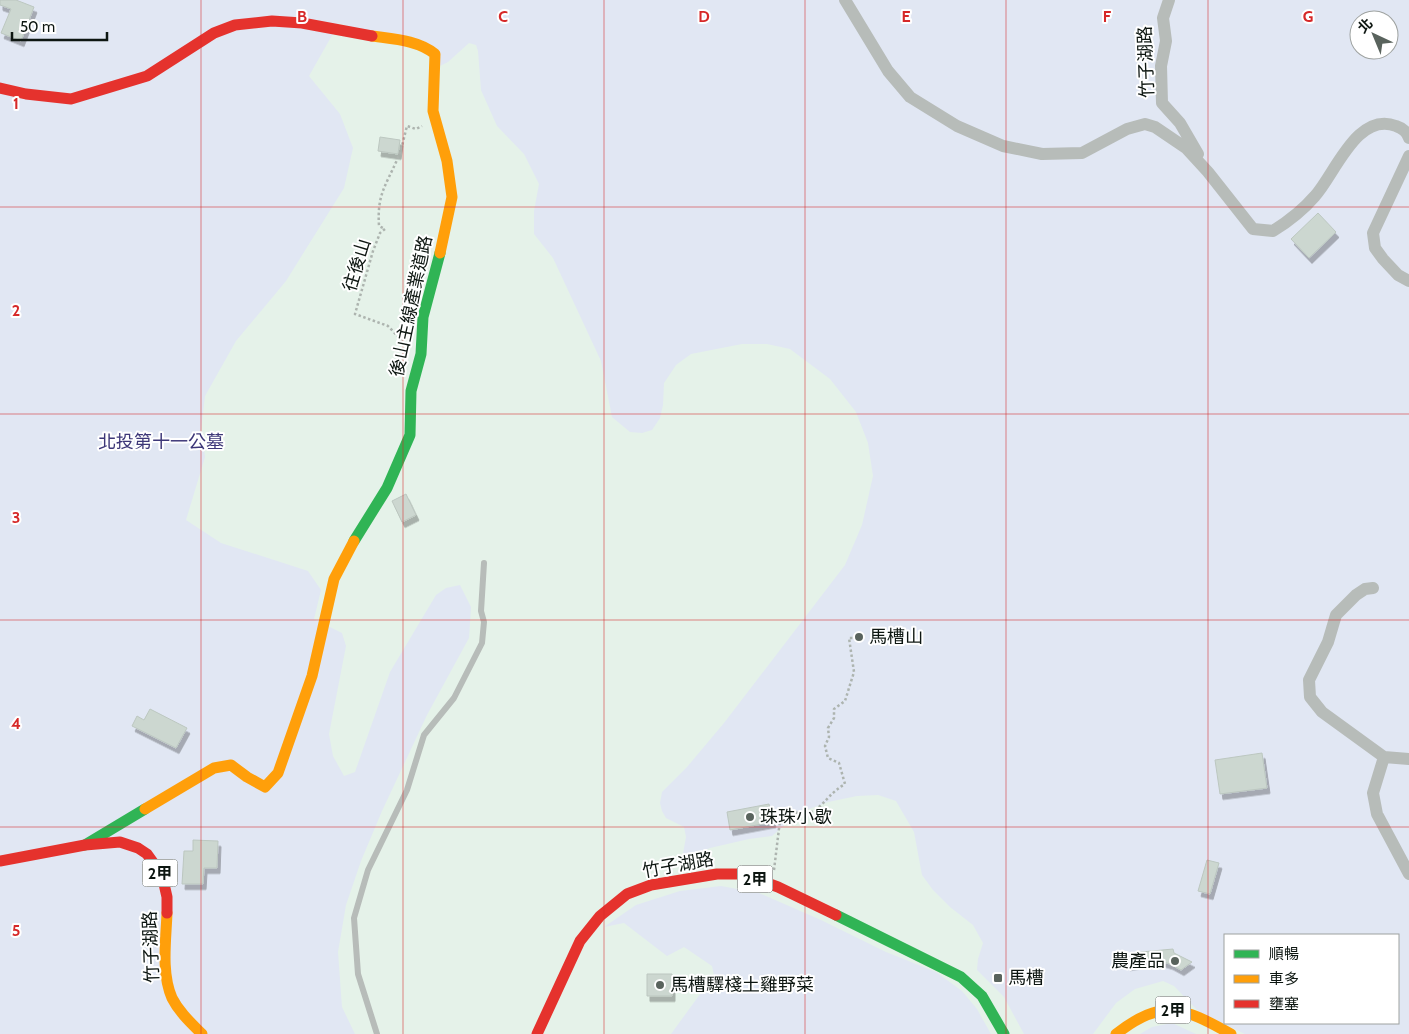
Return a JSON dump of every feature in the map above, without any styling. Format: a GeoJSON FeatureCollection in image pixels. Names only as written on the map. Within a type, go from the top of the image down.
{"type":"FeatureCollection","features":[{"type":"Feature","properties":{"kind":"street"},"geometry":{"type":"LineString","coordinates":[[845,0],[888,71],[910,97],[957,126],[1003,146],[1042,154],[1082,153],[1127,129],[1145,124],[1186,148],[1253,228],[1274,231],[1293,218],[1316,196],[1351,143],[1366,129],[1388,123],[1402,128],[1409,138]]}},
{"type":"Feature","properties":{"kind":"street","name":"竹子湖路"},"geometry":{"type":"LineString","coordinates":[[1168,0],[1163,18],[1166,41],[1160,66],[1162,103],[1180,123],[1208,172]]}},
{"type":"Feature","properties":{"kind":"street","name":"後山主線產業道路"},"geometry":{"type":"LineString","coordinates":[[0,88],[26,94],[71,99],[147,76],[214,33],[235,25],[272,21],[302,23],[428,48],[435,54],[433,111],[447,161],[452,197],[434,279],[423,317],[421,354],[411,391],[410,435],[388,488],[346,554],[334,579],[312,676],[278,773],[264,786],[231,764],[214,768],[86,844]]}},
{"type":"Feature","properties":{"kind":"street"},"geometry":{"type":"LineString","coordinates":[[1409,156],[1373,233],[1375,248],[1383,259],[1398,275],[1409,281]]}},
{"type":"Feature","properties":{"kind":"street"},"geometry":{"type":"LineString","coordinates":[[1373,588],[1356,595],[1336,614],[1328,642],[1309,680],[1310,697],[1322,712],[1384,757],[1409,759]]}},
{"type":"Feature","properties":{"kind":"street"},"geometry":{"type":"LineString","coordinates":[[1384,757],[1373,793],[1377,814],[1409,874]]}},
{"type":"Feature","properties":{"kind":"street","name":"竹子湖路"},"geometry":{"type":"LineString","coordinates":[[0,861],[86,844],[120,842],[138,848],[147,854],[162,875],[167,897],[166,974],[172,998],[183,1015],[202,1034]]}},
{"type":"Feature","properties":{"kind":"street","name":"竹子湖路"},"geometry":{"type":"LineString","coordinates":[[536,1034],[580,941],[600,916],[627,894],[651,884],[717,874],[743,874],[774,886],[960,977],[982,996],[1004,1034]]}},
{"type":"Feature","properties":{"kind":"street","name":"2甲"},"geometry":{"type":"LineString","coordinates":[[1116,1034],[1136,1018],[1154,1011],[1181,1010],[1208,1021],[1232,1034]]}},
{"type":"Feature","properties":{"kind":"lane"},"geometry":{"type":"LineString","coordinates":[[377,1034],[358,974],[354,918],[368,870],[407,790],[424,735],[454,698],[482,643],[484,622],[481,611],[484,563]]}},
{"type":"Feature","properties":{"kind":"path","name":"往後山"},"geometry":{"type":"LineString","coordinates":[[421,354],[416,349],[412,351],[388,326],[355,314],[376,242],[380,233],[385,229],[379,226],[378,214],[381,194],[398,158],[407,126],[416,129],[436,121]]}},
{"type":"Feature","properties":{"kind":"path"},"geometry":{"type":"LineString","coordinates":[[774,886],[777,876],[774,871],[781,812],[783,809],[796,814],[811,813],[845,784],[839,763],[828,758],[825,746],[829,737],[828,728],[834,718],[834,709],[845,701],[854,672],[849,638],[854,638]]}},
{"type":"Feature","properties":{"kind":"green space","name":"北投第十一公墓"},"geometry":{"type":"Polygon","coordinates":[[[0,0],[1409,0],[1409,1034],[1245,1034],[1224,1024],[1399,1024],[1399,934],[1224,934],[1224,1024],[1199,1012],[1174,986],[1163,981],[1135,989],[1116,1003],[1093,1034],[1024,1034],[1004,997],[977,970],[983,943],[973,925],[950,907],[933,890],[922,875],[914,832],[896,801],[878,795],[857,796],[828,802],[798,813],[772,836],[710,848],[682,859],[686,837],[684,827],[666,818],[660,803],[662,792],[687,767],[724,723],[845,565],[862,525],[873,476],[868,443],[856,412],[830,379],[790,349],[767,344],[742,344],[691,354],[676,365],[664,383],[663,405],[660,418],[652,430],[642,433],[630,432],[612,417],[601,361],[553,258],[534,234],[534,211],[539,184],[524,154],[497,126],[481,90],[476,45],[469,43],[448,62],[438,67],[438,57],[339,23],[309,76],[340,114],[353,148],[344,188],[286,281],[236,341],[205,396],[201,430],[205,457],[186,520],[221,543],[308,571],[321,590],[314,619],[342,633],[346,646],[329,734],[333,756],[344,776],[355,772],[390,672],[436,595],[446,588],[460,585],[471,607],[469,638],[427,715],[382,811],[361,861],[346,905],[338,952],[342,1007],[355,1034],[0,1034],[0,0]]]}},
{"type":"Feature","properties":{"kind":"green space"},"geometry":{"type":"Polygon","coordinates":[[[721,886],[759,893],[821,920],[886,952],[936,972],[962,991],[977,1009],[991,1034],[671,1034],[714,975],[712,966],[684,947],[667,956],[624,923],[604,927],[636,905],[680,891],[721,886]]]}},
{"type":"Feature","properties":{"kind":"green space"},"geometry":{"type":"Polygon","coordinates":[[[1172,1023],[1196,1034],[1140,1034],[1152,1027],[1172,1023]]]}},
{"type":"Feature","properties":{"kind":"building"},"geometry":{"type":"Polygon","coordinates":[[[0,0],[16,0],[34,7],[21,41],[1,33],[11,9],[0,5],[0,0]]]}},
{"type":"Feature","properties":{"kind":"building"},"geometry":{"type":"Polygon","coordinates":[[[380,137],[400,140],[398,154],[378,151],[380,137]]]}},
{"type":"Feature","properties":{"kind":"building"},"geometry":{"type":"Polygon","coordinates":[[[1318,213],[1336,232],[1309,258],[1291,239],[1318,213]]]}},
{"type":"Feature","properties":{"kind":"building"},"geometry":{"type":"Polygon","coordinates":[[[406,494],[416,515],[402,522],[392,501],[406,494]]]}},
{"type":"Feature","properties":{"kind":"building"},"geometry":{"type":"Polygon","coordinates":[[[150,709],[187,728],[176,748],[132,726],[137,716],[144,720],[150,709]]]}},
{"type":"Feature","properties":{"kind":"building"},"geometry":{"type":"Polygon","coordinates":[[[1262,753],[1267,788],[1220,794],[1215,760],[1262,753]]]}},
{"type":"Feature","properties":{"kind":"building","name":"珠珠小歇"},"geometry":{"type":"Polygon","coordinates":[[[769,804],[773,822],[730,830],[727,812],[769,804]]]}},
{"type":"Feature","properties":{"kind":"building"},"geometry":{"type":"Polygon","coordinates":[[[193,840],[218,841],[217,868],[204,868],[203,884],[182,884],[184,851],[193,851],[193,840]]]}},
{"type":"Feature","properties":{"kind":"building"},"geometry":{"type":"Polygon","coordinates":[[[1207,860],[1219,863],[1210,894],[1198,891],[1207,860]]]}},
{"type":"Feature","properties":{"kind":"building"},"geometry":{"type":"Polygon","coordinates":[[[1173,949],[1174,953],[1192,962],[1181,970],[1157,960],[1127,965],[1131,953],[1173,949]]]}},
{"type":"Feature","properties":{"kind":"building","name":"馬槽驛棧土雞野菜"},"geometry":{"type":"Polygon","coordinates":[[[647,974],[672,974],[672,996],[647,996],[647,974]]]}},
{"type":"Feature","properties":{"kind":"traffic: fast"},"geometry":{"type":"LineString","coordinates":[[354,541],[387,488],[410,435],[411,391],[421,354],[423,317],[440,253]]}},
{"type":"Feature","properties":{"kind":"traffic: fast"},"geometry":{"type":"LineString","coordinates":[[85,845],[145,809]]}},
{"type":"Feature","properties":{"kind":"traffic: fast"},"geometry":{"type":"LineString","coordinates":[[836,915],[961,977],[982,996],[1004,1034]]}},
{"type":"Feature","properties":{"kind":"traffic: slow"},"geometry":{"type":"LineString","coordinates":[[372,36],[413,43],[435,54],[433,111],[447,161],[452,197],[440,253]]}},
{"type":"Feature","properties":{"kind":"traffic: slow"},"geometry":{"type":"LineString","coordinates":[[145,809],[214,768],[231,765],[265,787],[278,773],[312,676],[334,579],[354,541]]}},
{"type":"Feature","properties":{"kind":"traffic: slow"},"geometry":{"type":"LineString","coordinates":[[167,913],[166,978],[172,998],[178,1008],[202,1034]]}},
{"type":"Feature","properties":{"kind":"traffic: slow"},"geometry":{"type":"LineString","coordinates":[[1116,1034],[1147,1015],[1173,1010],[1199,1018],[1231,1034]]}},
{"type":"Feature","properties":{"kind":"traffic: jam"},"geometry":{"type":"LineString","coordinates":[[0,88],[26,94],[71,99],[147,76],[214,33],[235,25],[272,21],[302,23],[372,36]]}},
{"type":"Feature","properties":{"kind":"traffic: jam"},"geometry":{"type":"LineString","coordinates":[[0,861],[85,845],[120,842],[138,848],[147,854],[162,875],[167,897],[167,913]]}},
{"type":"Feature","properties":{"kind":"traffic: jam"},"geometry":{"type":"LineString","coordinates":[[537,1034],[580,941],[600,916],[627,894],[651,885],[717,874],[743,874],[778,887],[836,915]]}},
{"type":"Feature","properties":{"kind":"place","name":"馬槽山"},"geometry":{"type":"Point","coordinates":[859,637]}},
{"type":"Feature","properties":{"kind":"place","name":"珠珠小歇"},"geometry":{"type":"Point","coordinates":[750,817]}},
{"type":"Feature","properties":{"kind":"place","name":"農產品"},"geometry":{"type":"Point","coordinates":[1175,961]}},
{"type":"Feature","properties":{"kind":"place","name":"馬槽"},"geometry":{"type":"Point","coordinates":[998,978]}},
{"type":"Feature","properties":{"kind":"place","name":"馬槽驛棧土雞野菜"},"geometry":{"type":"Point","coordinates":[660,985]}}]}
